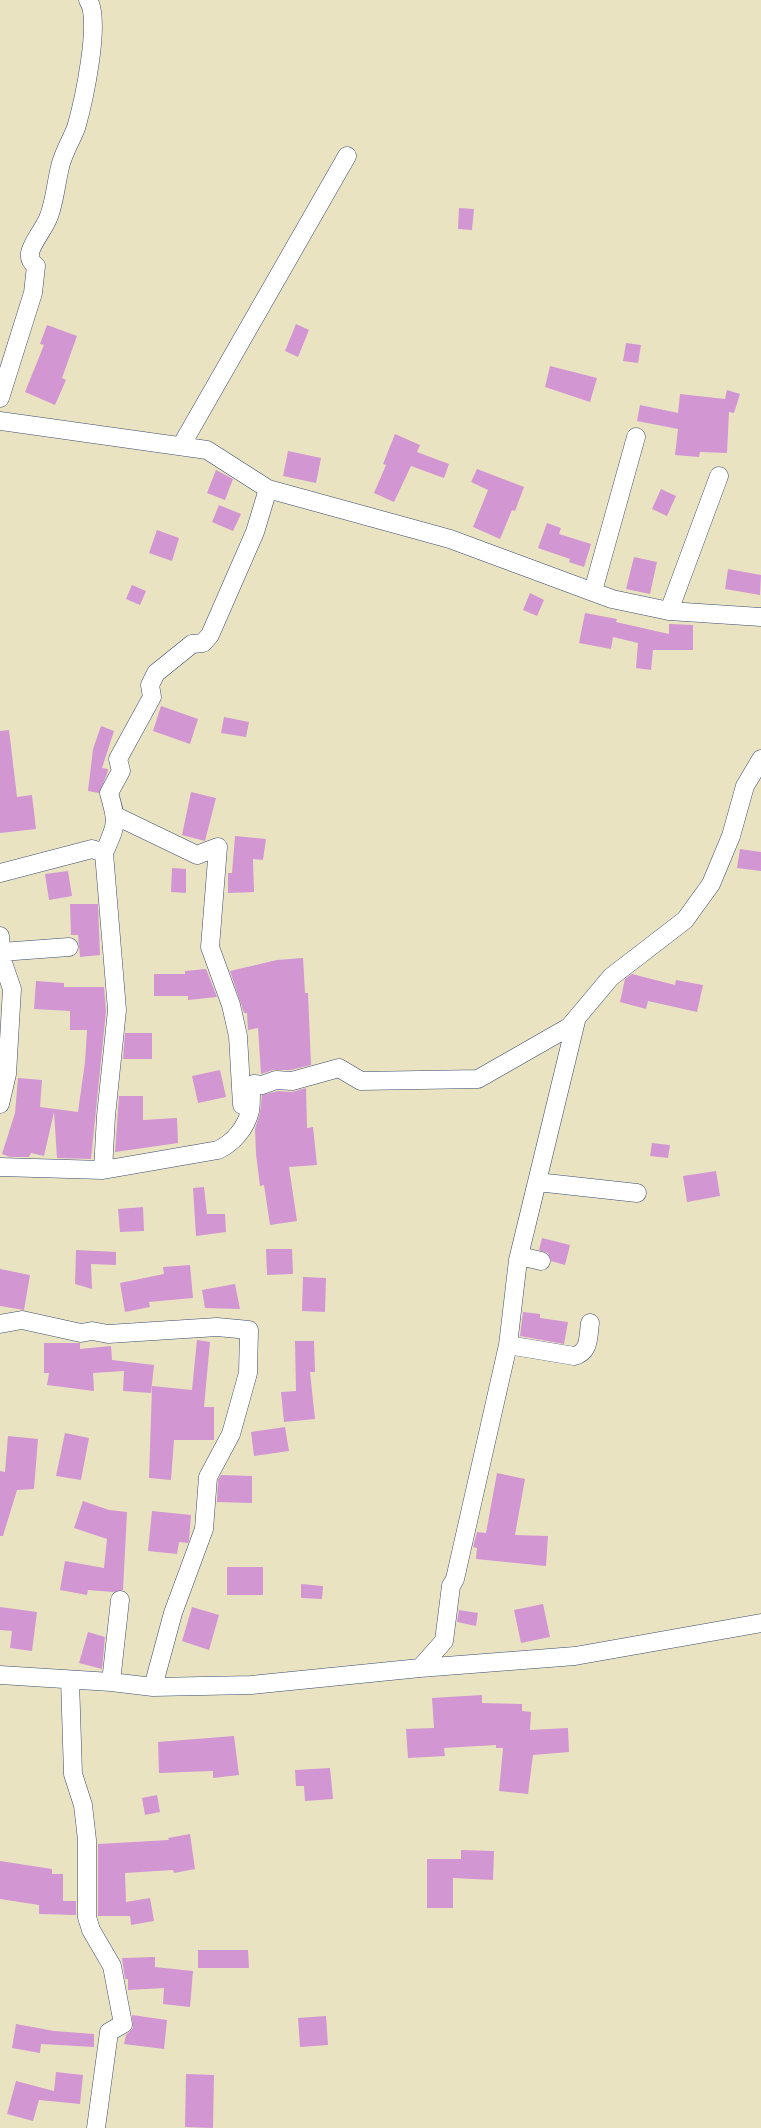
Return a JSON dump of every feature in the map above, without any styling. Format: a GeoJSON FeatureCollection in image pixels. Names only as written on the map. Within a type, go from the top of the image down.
{"type":"FeatureCollection","features":[{"type":"Feature","properties":{"kind":"street"},"geometry":{"type":"LineString","coordinates":[[0,398],[33,293],[36,266],[30,258],[30,251],[49,218],[57,188],[59,168],[75,130],[88,80],[94,13],[88,0]]}},
{"type":"Feature","properties":{"kind":"street"},"geometry":{"type":"LineString","coordinates":[[181,446],[347,156]]}},
{"type":"Feature","properties":{"kind":"street"},"geometry":{"type":"LineString","coordinates":[[0,420],[207,450],[268,488],[450,539],[612,598],[669,611],[761,617]]}},
{"type":"Feature","properties":{"kind":"street"},"geometry":{"type":"LineString","coordinates":[[592,591],[636,437]]}},
{"type":"Feature","properties":{"kind":"street"},"geometry":{"type":"LineString","coordinates":[[669,611],[718,476]]}},
{"type":"Feature","properties":{"kind":"street"},"geometry":{"type":"LineString","coordinates":[[103,1170],[106,1116],[117,1010],[104,853],[115,828],[116,816],[109,793],[122,771],[118,759],[152,697],[150,685],[156,673],[192,644],[202,643],[210,635],[255,532],[268,488]]}},
{"type":"Feature","properties":{"kind":"street"},"geometry":{"type":"LineString","coordinates":[[0,1167],[103,1170],[218,1150],[229,1145],[238,1135],[244,1124],[250,1112],[251,1091],[254,1084],[262,1085],[276,1080],[292,1082],[339,1068],[360,1081],[478,1079],[569,1027],[576,1021],[611,977],[686,920],[711,884],[731,836],[745,786],[761,759]]}},
{"type":"Feature","properties":{"kind":"street"},"geometry":{"type":"LineString","coordinates":[[116,816],[197,855],[218,847],[210,947],[231,1006],[238,1036],[244,1124]]}},
{"type":"Feature","properties":{"kind":"street"},"geometry":{"type":"LineString","coordinates":[[0,873],[92,849],[104,853]]}},
{"type":"Feature","properties":{"kind":"street"},"geometry":{"type":"LineString","coordinates":[[0,1104],[7,1074],[12,989],[1,944],[69,947]]}},
{"type":"Feature","properties":{"kind":"street"},"geometry":{"type":"LineString","coordinates":[[420,1668],[444,1641],[451,1586],[455,1579],[508,1344],[518,1260],[576,1021]]}},
{"type":"Feature","properties":{"kind":"street"},"geometry":{"type":"LineString","coordinates":[[537,1182],[638,1192]]}},
{"type":"Feature","properties":{"kind":"street"},"geometry":{"type":"LineString","coordinates":[[518,1260],[524,1257],[541,1260]]}},
{"type":"Feature","properties":{"kind":"street"},"geometry":{"type":"LineString","coordinates":[[0,1324],[22,1320],[81,1333],[108,1334],[217,1327],[249,1330],[248,1373],[231,1434],[208,1477],[204,1529],[173,1613],[153,1687]]}},
{"type":"Feature","properties":{"kind":"street"},"geometry":{"type":"LineString","coordinates":[[508,1344],[574,1356],[581,1354],[587,1348],[590,1323]]}},
{"type":"Feature","properties":{"kind":"street"},"geometry":{"type":"LineString","coordinates":[[112,1682],[120,1600]]}},
{"type":"Feature","properties":{"kind":"street"},"geometry":{"type":"LineString","coordinates":[[0,1675],[112,1682],[153,1687],[251,1685],[420,1668],[575,1656],[761,1623]]}},
{"type":"Feature","properties":{"kind":"street"},"geometry":{"type":"LineString","coordinates":[[70,1680],[73,1774],[83,1805],[87,1840],[86,1917],[91,1930],[112,1966],[123,2024],[109,2032],[96,2128]]}},
{"type":"Feature","properties":{"kind":"building"},"geometry":{"type":"Polygon","coordinates":[[[459,208],[474,209],[472,230],[458,229],[459,208]]]}},
{"type":"Feature","properties":{"kind":"building"},"geometry":{"type":"Polygon","coordinates":[[[296,324],[309,330],[298,357],[285,351],[296,324]]]}},
{"type":"Feature","properties":{"kind":"building"},"geometry":{"type":"Polygon","coordinates":[[[47,325],[77,336],[62,378],[66,380],[55,405],[25,392],[44,345],[40,344],[47,325]]]}},
{"type":"Feature","properties":{"kind":"building"},"geometry":{"type":"Polygon","coordinates":[[[626,343],[641,345],[638,363],[623,361],[626,343]]]}},
{"type":"Feature","properties":{"kind":"building"},"geometry":{"type":"Polygon","coordinates":[[[550,366],[597,378],[590,402],[545,387],[550,366]]]}},
{"type":"Feature","properties":{"kind":"building"},"geometry":{"type":"Polygon","coordinates":[[[727,390],[740,394],[734,413],[729,412],[727,453],[700,452],[699,457],[675,455],[678,429],[637,421],[640,405],[678,413],[680,394],[725,399],[727,390]]]}},
{"type":"Feature","properties":{"kind":"building"},"geometry":{"type":"Polygon","coordinates":[[[395,434],[420,445],[417,452],[449,464],[444,478],[411,466],[394,502],[374,493],[386,465],[383,464],[395,434]]]}},
{"type":"Feature","properties":{"kind":"building"},"geometry":{"type":"Polygon","coordinates":[[[288,451],[321,458],[316,483],[283,476],[288,451]]]}},
{"type":"Feature","properties":{"kind":"building"},"geometry":{"type":"Polygon","coordinates":[[[477,469],[524,487],[515,511],[512,510],[500,539],[473,527],[488,490],[471,482],[477,469]]]}},
{"type":"Feature","properties":{"kind":"building"},"geometry":{"type":"Polygon","coordinates":[[[216,470],[233,479],[225,500],[207,493],[216,470]]]}},
{"type":"Feature","properties":{"kind":"building"},"geometry":{"type":"Polygon","coordinates":[[[661,489],[676,496],[667,516],[652,509],[661,489]]]}},
{"type":"Feature","properties":{"kind":"building"},"geometry":{"type":"Polygon","coordinates":[[[219,505],[241,514],[233,531],[212,522],[219,505]]]}},
{"type":"Feature","properties":{"kind":"building"},"geometry":{"type":"Polygon","coordinates":[[[547,523],[561,528],[559,534],[591,544],[584,567],[569,562],[570,559],[538,548],[547,523]]]}},
{"type":"Feature","properties":{"kind":"building"},"geometry":{"type":"Polygon","coordinates":[[[157,530],[179,538],[172,561],[149,553],[157,530]]]}},
{"type":"Feature","properties":{"kind":"building"},"geometry":{"type":"Polygon","coordinates":[[[634,557],[657,562],[650,594],[626,589],[634,557]]]}},
{"type":"Feature","properties":{"kind":"building"},"geometry":{"type":"Polygon","coordinates":[[[728,569],[761,575],[760,595],[725,589],[728,569]]]}},
{"type":"Feature","properties":{"kind":"building"},"geometry":{"type":"Polygon","coordinates":[[[132,585],[146,591],[140,605],[126,599],[132,585]]]}},
{"type":"Feature","properties":{"kind":"building"},"geometry":{"type":"Polygon","coordinates":[[[530,593],[544,600],[537,616],[523,610],[530,593]]]}},
{"type":"Feature","properties":{"kind":"building"},"geometry":{"type":"Polygon","coordinates":[[[585,613],[617,619],[616,622],[669,634],[669,624],[693,625],[693,650],[653,650],[651,670],[636,668],[638,643],[613,637],[611,649],[579,643],[585,613]]]}},
{"type":"Feature","properties":{"kind":"building"},"geometry":{"type":"Polygon","coordinates":[[[161,706],[198,719],[190,744],[153,731],[161,706]]]}},
{"type":"Feature","properties":{"kind":"building"},"geometry":{"type":"Polygon","coordinates":[[[224,717],[249,722],[246,737],[221,733],[224,717]]]}},
{"type":"Feature","properties":{"kind":"building"},"geometry":{"type":"Polygon","coordinates":[[[101,726],[114,731],[102,768],[108,769],[107,774],[99,793],[88,791],[93,749],[101,726]]]}},
{"type":"Feature","properties":{"kind":"building"},"geometry":{"type":"Polygon","coordinates":[[[9,730],[17,797],[32,795],[36,829],[0,833],[0,731],[9,730]]]}},
{"type":"Feature","properties":{"kind":"building"},"geometry":{"type":"Polygon","coordinates":[[[191,792],[216,798],[205,841],[182,835],[191,792]]]}},
{"type":"Feature","properties":{"kind":"building"},"geometry":{"type":"Polygon","coordinates":[[[235,836],[266,839],[263,860],[253,859],[254,892],[228,893],[228,873],[232,873],[235,836]]]}},
{"type":"Feature","properties":{"kind":"building"},"geometry":{"type":"Polygon","coordinates":[[[740,849],[761,852],[761,871],[737,868],[740,849]]]}},
{"type":"Feature","properties":{"kind":"building"},"geometry":{"type":"Polygon","coordinates":[[[172,868],[186,869],[186,893],[171,892],[172,868]]]}},
{"type":"Feature","properties":{"kind":"building"},"geometry":{"type":"Polygon","coordinates":[[[68,871],[72,896],[49,900],[45,874],[68,871]]]}},
{"type":"Feature","properties":{"kind":"building"},"geometry":{"type":"Polygon","coordinates":[[[70,904],[98,904],[100,955],[80,957],[78,935],[71,935],[70,904]]]}},
{"type":"Feature","properties":{"kind":"building"},"geometry":{"type":"Polygon","coordinates":[[[303,958],[305,993],[308,993],[311,1065],[291,1070],[273,1070],[261,1074],[258,1028],[248,1030],[247,1013],[244,1013],[230,971],[277,960],[303,958]]]}},
{"type":"Feature","properties":{"kind":"building"},"geometry":{"type":"Polygon","coordinates":[[[206,969],[217,997],[188,1000],[188,996],[154,996],[154,974],[185,974],[185,971],[206,969]]]}},
{"type":"Feature","properties":{"kind":"building"},"geometry":{"type":"Polygon","coordinates":[[[632,974],[675,985],[676,980],[703,985],[697,1012],[648,1001],[646,1009],[620,1002],[625,979],[632,974]]]}},
{"type":"Feature","properties":{"kind":"building"},"geometry":{"type":"Polygon","coordinates":[[[36,981],[64,983],[64,987],[104,987],[106,1011],[91,1159],[57,1158],[54,1112],[44,1156],[31,1153],[29,1157],[10,1157],[2,1154],[15,1113],[18,1078],[42,1080],[40,1107],[78,1112],[85,1062],[87,1030],[70,1030],[70,1011],[34,1009],[36,981]]]}},
{"type":"Feature","properties":{"kind":"building"},"geometry":{"type":"Polygon","coordinates":[[[125,1033],[152,1033],[152,1059],[123,1059],[125,1033]]]}},
{"type":"Feature","properties":{"kind":"building"},"geometry":{"type":"Polygon","coordinates":[[[220,1070],[226,1097],[198,1103],[192,1076],[220,1070]]]}},
{"type":"Feature","properties":{"kind":"building"},"geometry":{"type":"Polygon","coordinates":[[[306,1088],[307,1128],[313,1127],[317,1165],[289,1167],[297,1221],[270,1225],[264,1185],[260,1186],[256,1154],[255,1129],[260,1113],[262,1095],[278,1091],[292,1092],[306,1088]]]}},
{"type":"Feature","properties":{"kind":"building"},"geometry":{"type":"Polygon","coordinates":[[[119,1096],[143,1096],[143,1120],[177,1118],[178,1143],[115,1152],[119,1096]]]}},
{"type":"Feature","properties":{"kind":"building"},"geometry":{"type":"Polygon","coordinates":[[[652,1143],[670,1145],[668,1158],[650,1156],[652,1143]]]}},
{"type":"Feature","properties":{"kind":"building"},"geometry":{"type":"Polygon","coordinates":[[[716,1171],[720,1196],[687,1202],[683,1176],[716,1171]]]}},
{"type":"Feature","properties":{"kind":"building"},"geometry":{"type":"Polygon","coordinates":[[[204,1187],[207,1214],[225,1214],[226,1232],[196,1236],[193,1188],[204,1187]]]}},
{"type":"Feature","properties":{"kind":"building"},"geometry":{"type":"Polygon","coordinates":[[[143,1207],[144,1231],[120,1232],[118,1209],[143,1207]]]}},
{"type":"Feature","properties":{"kind":"building"},"geometry":{"type":"Polygon","coordinates":[[[542,1238],[570,1245],[565,1265],[551,1261],[548,1253],[539,1250],[542,1238]]]}},
{"type":"Feature","properties":{"kind":"building"},"geometry":{"type":"Polygon","coordinates":[[[266,1249],[292,1249],[293,1274],[267,1275],[266,1249]]]}},
{"type":"Feature","properties":{"kind":"building"},"geometry":{"type":"Polygon","coordinates":[[[76,1250],[116,1252],[116,1265],[91,1264],[92,1289],[75,1284],[76,1250]]]}},
{"type":"Feature","properties":{"kind":"building"},"geometry":{"type":"Polygon","coordinates":[[[190,1265],[193,1298],[149,1302],[150,1307],[125,1312],[120,1283],[164,1274],[163,1267],[190,1265]]]}},
{"type":"Feature","properties":{"kind":"building"},"geometry":{"type":"Polygon","coordinates":[[[0,1269],[30,1275],[24,1310],[0,1306],[0,1269]]]}},
{"type":"Feature","properties":{"kind":"building"},"geometry":{"type":"Polygon","coordinates":[[[303,1277],[326,1278],[325,1312],[302,1311],[303,1277]]]}},
{"type":"Feature","properties":{"kind":"building"},"geometry":{"type":"Polygon","coordinates":[[[235,1284],[240,1309],[205,1308],[202,1290],[235,1284]]]}},
{"type":"Feature","properties":{"kind":"building"},"geometry":{"type":"Polygon","coordinates":[[[523,1312],[540,1314],[540,1318],[568,1322],[564,1344],[520,1336],[523,1312]]]}},
{"type":"Feature","properties":{"kind":"building"},"geometry":{"type":"Polygon","coordinates":[[[197,1340],[210,1342],[204,1407],[214,1407],[214,1440],[174,1440],[171,1480],[149,1478],[152,1386],[192,1390],[197,1340]]]}},
{"type":"Feature","properties":{"kind":"building"},"geometry":{"type":"Polygon","coordinates":[[[295,1341],[314,1341],[315,1372],[310,1372],[315,1419],[284,1422],[281,1392],[296,1391],[295,1341]]]}},
{"type":"Feature","properties":{"kind":"building"},"geometry":{"type":"Polygon","coordinates":[[[44,1343],[80,1343],[80,1349],[111,1346],[112,1360],[154,1365],[151,1393],[123,1391],[124,1371],[93,1373],[94,1391],[47,1385],[49,1373],[44,1373],[44,1343]]]}},
{"type":"Feature","properties":{"kind":"building"},"geometry":{"type":"Polygon","coordinates":[[[285,1427],[289,1451],[254,1456],[251,1432],[285,1427]]]}},
{"type":"Feature","properties":{"kind":"building"},"geometry":{"type":"Polygon","coordinates":[[[65,1433],[89,1438],[81,1480],[56,1476],[65,1433]]]}},
{"type":"Feature","properties":{"kind":"building"},"geometry":{"type":"Polygon","coordinates":[[[8,1436],[38,1439],[34,1489],[17,1490],[3,1536],[0,1536],[0,1471],[5,1472],[8,1436]]]}},
{"type":"Feature","properties":{"kind":"building"},"geometry":{"type":"Polygon","coordinates":[[[497,1473],[525,1479],[515,1535],[548,1536],[546,1566],[476,1559],[477,1548],[473,1547],[477,1532],[486,1533],[497,1473]]]}},
{"type":"Feature","properties":{"kind":"building"},"geometry":{"type":"Polygon","coordinates":[[[221,1475],[252,1476],[252,1503],[217,1502],[218,1480],[221,1475]]]}},
{"type":"Feature","properties":{"kind":"building"},"geometry":{"type":"Polygon","coordinates":[[[83,1501],[109,1510],[127,1512],[123,1590],[113,1592],[88,1590],[87,1595],[60,1590],[65,1561],[104,1568],[107,1539],[74,1528],[83,1501]]]}},
{"type":"Feature","properties":{"kind":"building"},"geometry":{"type":"Polygon","coordinates":[[[152,1511],[191,1515],[188,1543],[179,1542],[177,1554],[148,1551],[152,1511]]]}},
{"type":"Feature","properties":{"kind":"building"},"geometry":{"type":"Polygon","coordinates":[[[227,1567],[263,1567],[263,1595],[227,1595],[227,1567]]]}},
{"type":"Feature","properties":{"kind":"building"},"geometry":{"type":"Polygon","coordinates":[[[301,1584],[323,1586],[322,1599],[301,1598],[301,1584]]]}},
{"type":"Feature","properties":{"kind":"building"},"geometry":{"type":"Polygon","coordinates":[[[543,1604],[550,1637],[521,1643],[514,1610],[543,1604]]]}},
{"type":"Feature","properties":{"kind":"building"},"geometry":{"type":"Polygon","coordinates":[[[0,1607],[37,1612],[32,1651],[10,1648],[12,1631],[0,1630],[0,1607]]]}},
{"type":"Feature","properties":{"kind":"building"},"geometry":{"type":"Polygon","coordinates":[[[192,1607],[219,1615],[209,1650],[182,1641],[192,1607]]]}},
{"type":"Feature","properties":{"kind":"building"},"geometry":{"type":"Polygon","coordinates":[[[459,1610],[478,1613],[476,1626],[457,1622],[459,1610]]]}},
{"type":"Feature","properties":{"kind":"building"},"geometry":{"type":"Polygon","coordinates":[[[88,1632],[105,1637],[102,1669],[79,1663],[88,1632]]]}},
{"type":"Feature","properties":{"kind":"building"},"geometry":{"type":"Polygon","coordinates":[[[482,1695],[482,1703],[522,1704],[522,1711],[531,1712],[530,1730],[568,1728],[569,1752],[533,1755],[528,1794],[499,1791],[503,1748],[496,1748],[496,1745],[444,1748],[445,1756],[408,1758],[406,1729],[434,1728],[432,1698],[482,1695]]]}},
{"type":"Feature","properties":{"kind":"building"},"geometry":{"type":"Polygon","coordinates":[[[234,1736],[239,1775],[213,1778],[213,1771],[159,1773],[158,1742],[234,1736]]]}},
{"type":"Feature","properties":{"kind":"building"},"geometry":{"type":"Polygon","coordinates":[[[330,1768],[333,1799],[305,1801],[304,1786],[296,1786],[295,1770],[330,1768]]]}},
{"type":"Feature","properties":{"kind":"building"},"geometry":{"type":"Polygon","coordinates":[[[157,1795],[160,1812],[145,1815],[142,1798],[157,1795]]]}},
{"type":"Feature","properties":{"kind":"building"},"geometry":{"type":"Polygon","coordinates":[[[190,1834],[195,1869],[174,1873],[173,1870],[125,1873],[126,1902],[150,1898],[154,1921],[131,1925],[130,1916],[98,1916],[98,1844],[169,1840],[168,1838],[190,1834]]]}},
{"type":"Feature","properties":{"kind":"building"},"geometry":{"type":"Polygon","coordinates":[[[461,1850],[494,1851],[493,1880],[453,1878],[453,1908],[427,1908],[427,1859],[461,1859],[461,1850]]]}},
{"type":"Feature","properties":{"kind":"building"},"geometry":{"type":"Polygon","coordinates":[[[0,1861],[52,1869],[52,1874],[63,1874],[63,1901],[76,1901],[76,1915],[39,1914],[39,1905],[0,1899],[0,1861]]]}},
{"type":"Feature","properties":{"kind":"building"},"geometry":{"type":"Polygon","coordinates":[[[198,1950],[248,1950],[249,1968],[198,1968],[198,1950]]]}},
{"type":"Feature","properties":{"kind":"building"},"geometry":{"type":"Polygon","coordinates":[[[155,1957],[155,1967],[193,1971],[190,2007],[163,2004],[164,1988],[128,1990],[128,1979],[125,1979],[122,1958],[155,1957]]]}},
{"type":"Feature","properties":{"kind":"building"},"geometry":{"type":"Polygon","coordinates":[[[132,2015],[167,2020],[164,2049],[124,2044],[126,2035],[133,2028],[132,2015]]]}},
{"type":"Feature","properties":{"kind":"building"},"geometry":{"type":"Polygon","coordinates":[[[326,2016],[328,2045],[300,2047],[298,2018],[326,2016]]]}},
{"type":"Feature","properties":{"kind":"building"},"geometry":{"type":"Polygon","coordinates":[[[16,2024],[54,2031],[94,2034],[94,2047],[41,2044],[40,2053],[12,2048],[16,2024]]]}},
{"type":"Feature","properties":{"kind":"building"},"geometry":{"type":"Polygon","coordinates":[[[56,2072],[83,2075],[80,2104],[39,2100],[33,2121],[7,2114],[16,2081],[54,2091],[56,2072]]]}},
{"type":"Feature","properties":{"kind":"building"},"geometry":{"type":"Polygon","coordinates":[[[186,2074],[214,2075],[213,2128],[185,2127],[186,2074]]]}}]}
